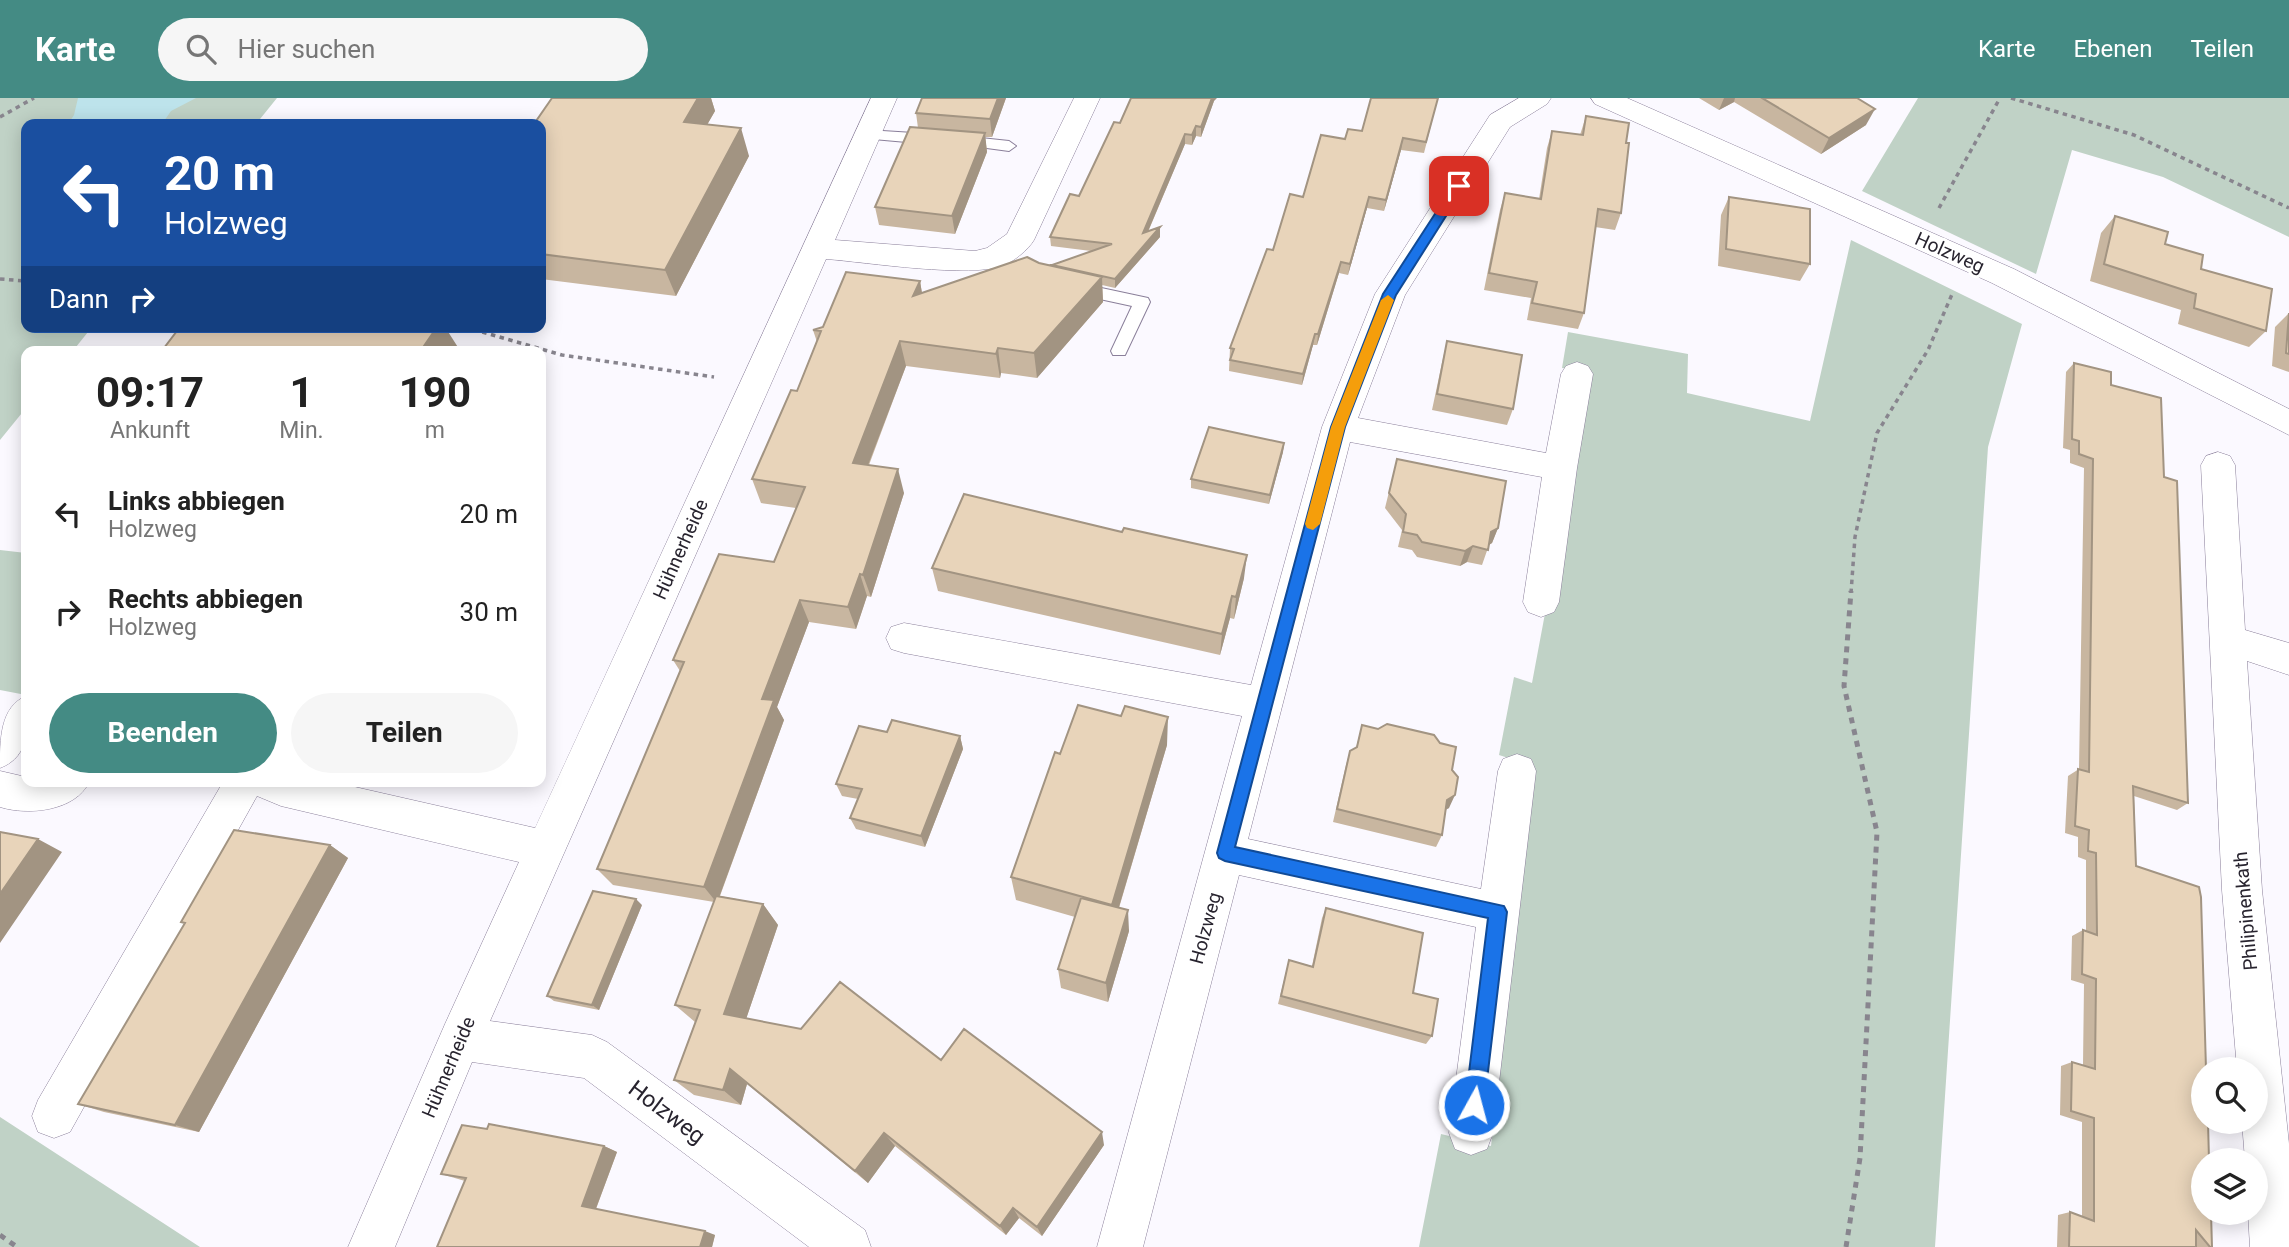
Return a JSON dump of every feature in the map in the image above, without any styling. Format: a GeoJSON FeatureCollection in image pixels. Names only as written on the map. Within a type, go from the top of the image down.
{"type":"FeatureCollection","features":[{"type":"Feature","properties":{"kind":"street","name":"Hühnerheide"},"geometry":{"type":"LineString","coordinates":[[371,1247],[460,1039],[884,98]]}},
{"type":"Feature","properties":{"kind":"street"},"geometry":{"type":"LineString","coordinates":[[816,248],[1007,262],[1087,98]]}},
{"type":"Feature","properties":{"kind":"street","name":"Holzweg"},"geometry":{"type":"LineString","coordinates":[[1120,1247],[1338,427],[1390,294],[1500,121],[1538,98]]}},
{"type":"Feature","properties":{"kind":"street","name":"Holzweg"},"geometry":{"type":"LineString","coordinates":[[1604,98],[1968,260],[2289,423]]}},
{"type":"Feature","properties":{"kind":"street"},"geometry":{"type":"LineString","coordinates":[[1541,602],[1560,468],[1577,374]]}},
{"type":"Feature","properties":{"kind":"street"},"geometry":{"type":"LineString","coordinates":[[1338,427],[1560,468]]}},
{"type":"Feature","properties":{"kind":"street","name":"Philipinenkath"},"geometry":{"type":"LineString","coordinates":[[2218,465],[2242,890],[2279,1185],[2273,1247]]}},
{"type":"Feature","properties":{"kind":"street"},"geometry":{"type":"LineString","coordinates":[[904,638],[1265,704]]}},
{"type":"Feature","properties":{"kind":"street"},"geometry":{"type":"LineString","coordinates":[[2228,640],[2289,659]]}},
{"type":"Feature","properties":{"kind":"street"},"geometry":{"type":"LineString","coordinates":[[0,708],[21,711]]}},
{"type":"Feature","properties":{"kind":"street"},"geometry":{"type":"LineString","coordinates":[[0,751],[21,720]]}},
{"type":"Feature","properties":{"kind":"street"},"geometry":{"type":"LineString","coordinates":[[1471,1133],[1517,771]]}},
{"type":"Feature","properties":{"kind":"street"},"geometry":{"type":"LineString","coordinates":[[0,789],[15,795],[37,794],[56,787]]}},
{"type":"Feature","properties":{"kind":"street"},"geometry":{"type":"LineString","coordinates":[[54,1116],[241,787]]}},
{"type":"Feature","properties":{"kind":"street"},"geometry":{"type":"LineString","coordinates":[[277,787],[545,849]]}},
{"type":"Feature","properties":{"kind":"street"},"geometry":{"type":"LineString","coordinates":[[1225,853],[1498,912]]}},
{"type":"Feature","properties":{"kind":"street","name":"Holzweg"},"geometry":{"type":"LineString","coordinates":[[460,1039],[592,1057],[848,1247]]}},
{"type":"Feature","properties":{"kind":"lane"},"geometry":{"type":"LineString","coordinates":[[867,135],[1009,146]]}},
{"type":"Feature","properties":{"kind":"lane"},"geometry":{"type":"LineString","coordinates":[[1061,285],[1142,302],[1119,351]]}},
{"type":"Feature","properties":{"kind":"path"},"geometry":{"type":"LineString","coordinates":[[0,117],[34,98]]}},
{"type":"Feature","properties":{"kind":"path"},"geometry":{"type":"LineString","coordinates":[[1922,239],[2000,98]]}},
{"type":"Feature","properties":{"kind":"path"},"geometry":{"type":"LineString","coordinates":[[2011,98],[2134,135],[2289,208]]}},
{"type":"Feature","properties":{"kind":"path"},"geometry":{"type":"LineString","coordinates":[[1846,1247],[1860,1158],[1877,832],[1844,686],[1855,537],[1877,433],[1928,350],[1968,260]]}},
{"type":"Feature","properties":{"kind":"path"},"geometry":{"type":"LineString","coordinates":[[0,279],[21,281]]}},
{"type":"Feature","properties":{"kind":"path"},"geometry":{"type":"LineString","coordinates":[[486,333],[531,346]]}},
{"type":"Feature","properties":{"kind":"path"},"geometry":{"type":"LineString","coordinates":[[546,350],[755,383]]}},
{"type":"Feature","properties":{"kind":"path"},"geometry":{"type":"LineString","coordinates":[[0,1235],[17,1247]]}},
{"type":"Feature","properties":{"kind":"green space"},"geometry":{"type":"Polygon","coordinates":[[[0,98],[277,98],[260,119],[21,119],[21,333],[87,333],[77,346],[21,346],[21,414],[0,440],[0,98]]]}},
{"type":"Feature","properties":{"kind":"green space"},"geometry":{"type":"Polygon","coordinates":[[[1918,98],[2289,98],[2289,237],[2163,177],[2072,150],[2036,274],[1862,191],[1918,98]]]}},
{"type":"Feature","properties":{"kind":"green space"},"geometry":{"type":"Polygon","coordinates":[[[1851,240],[2022,324],[1988,447],[1935,1247],[1419,1247],[1441,1134],[1491,1146],[1512,958],[1527,764],[1499,755],[1514,677],[1532,683],[1590,373],[1562,368],[1568,332],[1688,354],[1687,393],[1810,421],[1851,240]]]}},
{"type":"Feature","properties":{"kind":"green space"},"geometry":{"type":"Polygon","coordinates":[[[0,550],[21,552],[21,694],[0,690],[0,550]]]}},
{"type":"Feature","properties":{"kind":"green space"},"geometry":{"type":"Polygon","coordinates":[[[0,1117],[200,1247],[0,1247],[0,1117]]]}},
{"type":"Feature","properties":{"kind":"water"},"geometry":{"type":"Polygon","coordinates":[[[78,98],[196,98],[171,111],[165,119],[71,119],[78,98]]]}},
{"type":"Feature","properties":{"kind":"building"},"geometry":{"type":"Polygon","coordinates":[[[552,98],[698,98],[684,122],[741,128],[665,270],[546,255],[546,119],[537,119],[552,98]]]}},
{"type":"Feature","properties":{"kind":"building"},"geometry":{"type":"Polygon","coordinates":[[[922,98],[998,98],[990,119],[916,113],[922,98]]]}},
{"type":"Feature","properties":{"kind":"building"},"geometry":{"type":"Polygon","coordinates":[[[1131,98],[1212,98],[1201,127],[1196,126],[1192,135],[1185,134],[1143,233],[1160,227],[1115,279],[1052,265],[1112,244],[1050,237],[1070,194],[1079,196],[1114,122],[1120,123],[1131,98]]]}},
{"type":"Feature","properties":{"kind":"building"},"geometry":{"type":"Polygon","coordinates":[[[1371,98],[1438,98],[1426,142],[1403,138],[1386,200],[1369,197],[1350,264],[1341,262],[1303,374],[1230,360],[1234,349],[1230,348],[1267,249],[1273,250],[1290,194],[1303,197],[1321,135],[1345,139],[1348,129],[1362,131],[1371,98]]]}},
{"type":"Feature","properties":{"kind":"building"},"geometry":{"type":"Polygon","coordinates":[[[1762,98],[1857,98],[1875,109],[1829,138],[1762,98]]]}},
{"type":"Feature","properties":{"kind":"building"},"geometry":{"type":"Polygon","coordinates":[[[1586,116],[1629,123],[1626,143],[1629,143],[1621,213],[1598,209],[1584,313],[1532,303],[1537,282],[1489,273],[1505,193],[1541,199],[1552,131],[1583,135],[1586,116]]]}},
{"type":"Feature","properties":{"kind":"building"},"geometry":{"type":"Polygon","coordinates":[[[910,127],[985,133],[952,216],[875,207],[910,127]]]}},
{"type":"Feature","properties":{"kind":"building"},"geometry":{"type":"Polygon","coordinates":[[[1729,197],[1810,209],[1810,264],[1726,249],[1729,197]]]}},
{"type":"Feature","properties":{"kind":"building"},"geometry":{"type":"Polygon","coordinates":[[[2115,216],[2168,232],[2165,244],[2203,255],[2201,269],[2272,289],[2266,331],[2194,308],[2196,294],[2104,264],[2115,216]]]}},
{"type":"Feature","properties":{"kind":"building"},"geometry":{"type":"Polygon","coordinates":[[[1027,257],[1039,263],[1102,277],[1034,353],[998,348],[996,354],[900,341],[853,463],[898,469],[863,575],[860,574],[848,607],[800,600],[762,699],[774,700],[704,887],[597,869],[684,662],[673,660],[719,554],[774,562],[805,487],[752,479],[791,390],[797,391],[821,331],[813,330],[823,327],[846,272],[920,281],[913,296],[1027,257]]]}},
{"type":"Feature","properties":{"kind":"building"},"geometry":{"type":"Polygon","coordinates":[[[2289,313],[2289,354],[2286,353],[2289,313]]]}},
{"type":"Feature","properties":{"kind":"building"},"geometry":{"type":"Polygon","coordinates":[[[175,333],[433,333],[424,346],[166,346],[175,333]]]}},
{"type":"Feature","properties":{"kind":"building"},"geometry":{"type":"Polygon","coordinates":[[[1447,341],[1522,355],[1513,409],[1437,394],[1447,341]]]}},
{"type":"Feature","properties":{"kind":"building"},"geometry":{"type":"Polygon","coordinates":[[[2074,363],[2111,372],[2111,385],[2161,398],[2164,477],[2177,481],[2188,803],[2133,786],[2136,866],[2199,887],[2201,897],[2206,1057],[2191,1057],[2191,1134],[2208,1134],[2209,1148],[2191,1148],[2191,1225],[2211,1225],[2212,1247],[2196,1230],[2196,1247],[2069,1247],[2070,1212],[2094,1221],[2094,1118],[2071,1111],[2072,1062],[2095,1069],[2096,979],[2082,974],[2083,930],[2097,935],[2096,853],[2088,851],[2089,830],[2075,826],[2078,769],[2089,772],[2093,459],[2079,454],[2079,441],[2072,439],[2074,363]]]}},
{"type":"Feature","properties":{"kind":"building"},"geometry":{"type":"Polygon","coordinates":[[[1209,427],[1284,443],[1270,495],[1191,479],[1209,427]]]}},
{"type":"Feature","properties":{"kind":"building"},"geometry":{"type":"Polygon","coordinates":[[[1397,459],[1506,481],[1498,528],[1491,532],[1488,550],[1473,546],[1465,551],[1422,542],[1417,535],[1403,532],[1406,514],[1389,493],[1397,459]]]}},
{"type":"Feature","properties":{"kind":"building"},"geometry":{"type":"Polygon","coordinates":[[[964,494],[1122,532],[1124,528],[1247,555],[1236,597],[1232,596],[1222,634],[932,568],[964,494]]]}},
{"type":"Feature","properties":{"kind":"building"},"geometry":{"type":"Polygon","coordinates":[[[1078,705],[1121,716],[1125,706],[1168,717],[1112,905],[1011,877],[1055,752],[1060,754],[1078,705]]]}},
{"type":"Feature","properties":{"kind":"building"},"geometry":{"type":"Polygon","coordinates":[[[892,720],[960,736],[921,836],[850,818],[862,789],[836,784],[859,726],[887,732],[892,720]]]}},
{"type":"Feature","properties":{"kind":"building"},"geometry":{"type":"Polygon","coordinates":[[[1387,724],[1434,735],[1440,743],[1456,747],[1452,770],[1458,777],[1455,795],[1447,800],[1442,835],[1337,809],[1350,751],[1357,747],[1362,725],[1378,729],[1387,724]]]}},
{"type":"Feature","properties":{"kind":"building"},"geometry":{"type":"Polygon","coordinates":[[[234,830],[330,845],[175,1125],[78,1104],[185,923],[181,922],[234,830]]]}},
{"type":"Feature","properties":{"kind":"building"},"geometry":{"type":"Polygon","coordinates":[[[0,832],[38,839],[0,894],[0,832]]]}},
{"type":"Feature","properties":{"kind":"building"},"geometry":{"type":"Polygon","coordinates":[[[593,891],[636,899],[592,1005],[547,996],[593,891]]]}},
{"type":"Feature","properties":{"kind":"building"},"geometry":{"type":"Polygon","coordinates":[[[716,896],[763,904],[724,1014],[801,1029],[840,982],[941,1060],[964,1029],[1102,1132],[1037,1227],[1013,1208],[1000,1226],[884,1133],[855,1171],[730,1069],[723,1090],[674,1080],[700,1010],[675,1005],[716,896]]]}},
{"type":"Feature","properties":{"kind":"building"},"geometry":{"type":"Polygon","coordinates":[[[1081,898],[1128,910],[1106,983],[1058,969],[1081,898]]]}},
{"type":"Feature","properties":{"kind":"building"},"geometry":{"type":"Polygon","coordinates":[[[1326,908],[1423,933],[1413,993],[1438,999],[1432,1036],[1281,996],[1289,960],[1313,967],[1326,908]]]}},
{"type":"Feature","properties":{"kind":"building"},"geometry":{"type":"Polygon","coordinates":[[[489,1124],[604,1146],[582,1206],[705,1231],[700,1247],[437,1247],[466,1178],[441,1174],[462,1125],[487,1129],[489,1124]]]}},
{"type":"Feature","properties":{"kind":"slow traffic"},"geometry":{"type":"LineString","coordinates":[[1313,524],[1338,427],[1388,300]]}},
{"type":"Feature","properties":{"kind":"route"},"geometry":{"type":"LineString","coordinates":[[1459,186],[1390,294],[1338,427],[1225,853],[1498,912],[1474,1105]]}}]}
